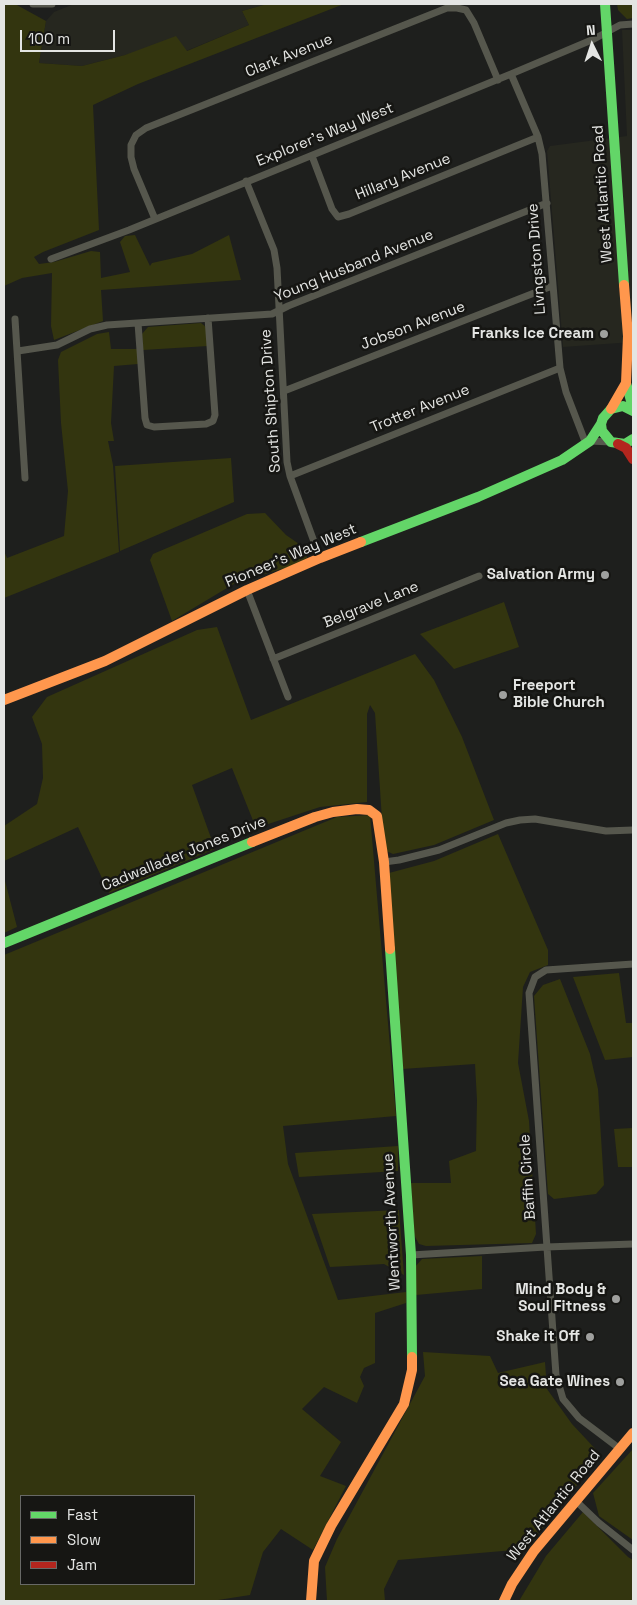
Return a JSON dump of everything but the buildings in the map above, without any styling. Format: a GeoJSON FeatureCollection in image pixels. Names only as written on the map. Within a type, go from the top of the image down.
{"type":"FeatureCollection","features":[{"type":"Feature","properties":{"kind":"street"},"geometry":{"type":"LineString","coordinates":[[33,4],[52,4]]}},
{"type":"Feature","properties":{"kind":"street","name":"West Atlantic Road"},"geometry":{"type":"LineString","coordinates":[[605,4],[628,336],[626,383],[633,410]]}},
{"type":"Feature","properties":{"kind":"street","name":"Clark Avenue"},"geometry":{"type":"LineString","coordinates":[[155,219],[134,169],[131,157],[131,144],[136,135],[146,128],[447,8],[466,10],[474,23],[498,80]]}},
{"type":"Feature","properties":{"kind":"street","name":"Explorer's Way West"},"geometry":{"type":"LineString","coordinates":[[51,259],[155,219],[498,80],[594,39],[620,25],[633,24]]}},
{"type":"Feature","properties":{"kind":"street","name":"Livngston Drive"},"geometry":{"type":"LineString","coordinates":[[511,74],[538,137],[542,154],[560,368],[566,392],[588,443]]}},
{"type":"Feature","properties":{"kind":"street","name":"Hillary Avenue"},"geometry":{"type":"LineString","coordinates":[[312,156],[332,208],[338,216],[349,214],[538,137]]}},
{"type":"Feature","properties":{"kind":"street","name":"South Shipton Drive"},"geometry":{"type":"LineString","coordinates":[[246,181],[274,250],[277,268],[287,462],[290,476],[320,558]]}},
{"type":"Feature","properties":{"kind":"street","name":"Young Husband Avenue"},"geometry":{"type":"LineString","coordinates":[[18,351],[57,346],[90,329],[108,325],[272,314],[547,203]]}},
{"type":"Feature","properties":{"kind":"street","name":"Jobson Avenue"},"geometry":{"type":"LineString","coordinates":[[284,391],[552,286]]}},
{"type":"Feature","properties":{"kind":"street"},"geometry":{"type":"LineString","coordinates":[[16,318],[25,478]]}},
{"type":"Feature","properties":{"kind":"street"},"geometry":{"type":"LineString","coordinates":[[138,323],[147,425],[154,427],[206,424],[213,421],[215,415],[208,318]]}},
{"type":"Feature","properties":{"kind":"street","name":"Trotter Avenue"},"geometry":{"type":"LineString","coordinates":[[290,476],[560,368]]}},
{"type":"Feature","properties":{"kind":"street","name":"West Atlantic Road"},"geometry":{"type":"LineString","coordinates":[[601,424],[626,383]]}},
{"type":"Feature","properties":{"kind":"street"},"geometry":{"type":"LineString","coordinates":[[611,409],[623,406],[633,410]]}},
{"type":"Feature","properties":{"kind":"street"},"geometry":{"type":"LineString","coordinates":[[601,424],[602,432],[614,443],[626,448],[633,459]]}},
{"type":"Feature","properties":{"kind":"street","name":"Pioneer's Way West"},"geometry":{"type":"LineString","coordinates":[[4,700],[105,661],[247,590],[320,558],[478,497],[562,460],[588,443],[601,424]]}},
{"type":"Feature","properties":{"kind":"street"},"geometry":{"type":"LineString","coordinates":[[588,443],[625,444],[633,439]]}},
{"type":"Feature","properties":{"kind":"street","name":"Belgrave Lane"},"geometry":{"type":"LineString","coordinates":[[273,659],[479,576]]}},
{"type":"Feature","properties":{"kind":"street"},"geometry":{"type":"LineString","coordinates":[[247,590],[288,697]]}},
{"type":"Feature","properties":{"kind":"street","name":"Cadwallader Jones Drive"},"geometry":{"type":"LineString","coordinates":[[4,943],[316,817],[357,809],[369,810],[377,816]]}},
{"type":"Feature","properties":{"kind":"street","name":"Wentworth Avenue"},"geometry":{"type":"LineString","coordinates":[[311,1601],[314,1561],[331,1526],[404,1404],[412,1370],[411,1255],[384,862],[377,816]]}},
{"type":"Feature","properties":{"kind":"street"},"geometry":{"type":"LineString","coordinates":[[384,862],[439,850],[506,823],[520,820],[535,819],[606,831],[633,830]]}},
{"type":"Feature","properties":{"kind":"street","name":"Baffin Circle"},"geometry":{"type":"LineString","coordinates":[[620,1450],[579,1418],[564,1399],[556,1375],[529,992],[535,977],[546,970],[633,964]]}},
{"type":"Feature","properties":{"kind":"street"},"geometry":{"type":"LineString","coordinates":[[411,1255],[633,1244]]}},
{"type":"Feature","properties":{"kind":"street","name":"West Atlantic Road"},"geometry":{"type":"LineString","coordinates":[[504,1601],[525,1563],[633,1433]]}},
{"type":"Feature","properties":{"kind":"street"},"geometry":{"type":"LineString","coordinates":[[576,1501],[599,1523],[633,1550]]}},
{"type":"Feature","properties":{"kind":"shaded area"},"geometry":{"type":"Polygon","coordinates":[[[74,4],[267,4],[242,11],[249,25],[186,51],[125,55],[82,66],[39,63],[46,21],[54,12],[74,4]]]}},
{"type":"Feature","properties":{"kind":"shaded area"},"geometry":{"type":"Polygon","coordinates":[[[622,30],[633,30],[633,342],[563,347],[547,151],[550,146],[627,136],[622,30]]]}},
{"type":"Feature","properties":{"kind":"green space"},"geometry":{"type":"Polygon","coordinates":[[[4,4],[15,4],[46,21],[39,63],[82,66],[125,55],[176,36],[187,51],[249,25],[242,11],[267,4],[344,4],[138,84],[93,105],[99,230],[34,257],[39,264],[54,262],[91,251],[100,252],[101,278],[130,272],[120,242],[125,236],[135,235],[150,266],[152,263],[192,254],[229,235],[241,280],[101,290],[103,321],[54,340],[51,326],[52,273],[22,278],[4,286],[4,4]]]}},
{"type":"Feature","properties":{"kind":"green space"},"geometry":{"type":"Polygon","coordinates":[[[617,4],[633,4],[633,18],[627,19],[618,10],[617,4]]]}},
{"type":"Feature","properties":{"kind":"green space"},"geometry":{"type":"Polygon","coordinates":[[[201,323],[206,327],[208,346],[143,350],[142,334],[148,327],[201,323]]]}},
{"type":"Feature","properties":{"kind":"green space"},"geometry":{"type":"Polygon","coordinates":[[[109,332],[111,349],[138,349],[138,364],[114,366],[111,423],[114,441],[108,441],[113,465],[119,552],[4,598],[4,551],[7,558],[64,536],[68,491],[61,423],[58,360],[61,352],[97,334],[109,332]]]}},
{"type":"Feature","properties":{"kind":"green space"},"geometry":{"type":"Polygon","coordinates":[[[231,458],[234,502],[120,551],[115,466],[231,458]]]}},
{"type":"Feature","properties":{"kind":"green space"},"geometry":{"type":"Polygon","coordinates":[[[265,513],[286,535],[302,546],[307,552],[307,558],[292,566],[237,582],[172,621],[150,560],[153,554],[247,514],[265,513]]]}},
{"type":"Feature","properties":{"kind":"green space"},"geometry":{"type":"Polygon","coordinates":[[[504,602],[519,647],[454,669],[420,634],[504,602]]]}},
{"type":"Feature","properties":{"kind":"green space"},"geometry":{"type":"Polygon","coordinates":[[[217,627],[251,720],[415,654],[434,680],[462,737],[494,820],[434,845],[393,854],[384,850],[375,713],[370,705],[367,714],[367,802],[320,807],[256,828],[232,768],[192,785],[215,849],[109,893],[78,827],[4,861],[4,826],[37,804],[43,778],[42,744],[32,717],[47,697],[197,630],[217,627]]]}},
{"type":"Feature","properties":{"kind":"green space"},"geometry":{"type":"Polygon","coordinates":[[[370,815],[396,1116],[283,1126],[288,1164],[338,1300],[406,1292],[406,1303],[375,1313],[375,1363],[364,1368],[360,1377],[364,1386],[357,1403],[324,1387],[302,1409],[341,1442],[320,1476],[346,1486],[313,1550],[281,1529],[263,1552],[250,1595],[218,1600],[220,1601],[4,1601],[4,955],[337,817],[370,815]]]}},
{"type":"Feature","properties":{"kind":"green space"},"geometry":{"type":"Polygon","coordinates":[[[498,834],[548,950],[548,965],[530,972],[523,987],[518,1063],[529,1121],[536,1234],[532,1243],[426,1246],[419,1244],[414,1235],[411,1183],[451,1183],[449,1161],[476,1151],[477,1100],[475,1064],[402,1069],[389,873],[434,861],[498,834]]]}},
{"type":"Feature","properties":{"kind":"green space"},"geometry":{"type":"Polygon","coordinates":[[[4,877],[17,927],[4,933],[4,877]]]}},
{"type":"Feature","properties":{"kind":"green space"},"geometry":{"type":"Polygon","coordinates":[[[619,973],[626,1023],[633,1023],[633,1057],[605,1060],[573,977],[619,973]]]}},
{"type":"Feature","properties":{"kind":"green space"},"geometry":{"type":"Polygon","coordinates":[[[560,979],[590,1054],[598,1089],[604,1185],[596,1194],[554,1199],[548,1194],[534,996],[543,985],[560,979]]]}},
{"type":"Feature","properties":{"kind":"green space"},"geometry":{"type":"Polygon","coordinates":[[[633,1128],[633,1167],[618,1167],[614,1129],[633,1128]]]}},
{"type":"Feature","properties":{"kind":"green space"},"geometry":{"type":"Polygon","coordinates":[[[398,1146],[398,1171],[299,1177],[295,1153],[398,1146]]]}},
{"type":"Feature","properties":{"kind":"green space"},"geometry":{"type":"Polygon","coordinates":[[[399,1210],[404,1275],[384,1264],[330,1267],[312,1214],[399,1210]]]}},
{"type":"Feature","properties":{"kind":"green space"},"geometry":{"type":"Polygon","coordinates":[[[482,1256],[482,1289],[416,1295],[414,1268],[422,1259],[482,1256]]]}},
{"type":"Feature","properties":{"kind":"green space"},"geometry":{"type":"Polygon","coordinates":[[[423,1352],[490,1356],[498,1373],[545,1362],[547,1389],[572,1424],[601,1455],[526,1549],[398,1560],[384,1589],[385,1601],[327,1601],[325,1567],[337,1539],[425,1376],[423,1352]]]}},
{"type":"Feature","properties":{"kind":"green space"},"geometry":{"type":"Polygon","coordinates":[[[633,1449],[633,1540],[599,1516],[593,1493],[633,1449]]]}},
{"type":"Feature","properties":{"kind":"green space"},"geometry":{"type":"Polygon","coordinates":[[[583,1512],[633,1560],[633,1601],[519,1601],[546,1556],[583,1512]]]}},
{"type":"Feature","properties":{"kind":"traffic: fast"},"geometry":{"type":"LineString","coordinates":[[605,4],[624,285]]}},
{"type":"Feature","properties":{"kind":"traffic: fast"},"geometry":{"type":"LineString","coordinates":[[626,383],[633,408]]}},
{"type":"Feature","properties":{"kind":"traffic: fast"},"geometry":{"type":"LineString","coordinates":[[633,411],[623,406],[611,409],[603,418],[601,424],[602,431],[611,442],[625,444],[633,439]]}},
{"type":"Feature","properties":{"kind":"traffic: fast"},"geometry":{"type":"LineString","coordinates":[[361,542],[478,497],[562,460],[590,441],[601,424]]}},
{"type":"Feature","properties":{"kind":"traffic: fast"},"geometry":{"type":"LineString","coordinates":[[4,943],[252,842]]}},
{"type":"Feature","properties":{"kind":"traffic: fast"},"geometry":{"type":"LineString","coordinates":[[390,949],[411,1255],[412,1357]]}},
{"type":"Feature","properties":{"kind":"traffic: slow"},"geometry":{"type":"LineString","coordinates":[[611,409],[626,383],[628,336],[624,285]]}},
{"type":"Feature","properties":{"kind":"traffic: slow"},"geometry":{"type":"LineString","coordinates":[[4,700],[105,661],[247,590],[361,542]]}},
{"type":"Feature","properties":{"kind":"traffic: slow"},"geometry":{"type":"LineString","coordinates":[[252,842],[315,817],[333,812],[357,809],[369,810],[377,816],[384,862],[390,949]]}},
{"type":"Feature","properties":{"kind":"traffic: slow"},"geometry":{"type":"LineString","coordinates":[[311,1601],[314,1561],[331,1526],[404,1404],[412,1370],[412,1357]]}},
{"type":"Feature","properties":{"kind":"traffic: slow"},"geometry":{"type":"LineString","coordinates":[[504,1601],[512,1584],[534,1551],[633,1433]]}},
{"type":"Feature","properties":{"kind":"traffic: jam"},"geometry":{"type":"LineString","coordinates":[[618,444],[626,448],[633,459]]}},
{"type":"Feature","properties":{"kind":"place","name":"Franks Ice Cream"},"geometry":{"type":"Point","coordinates":[604,334]}},
{"type":"Feature","properties":{"kind":"place","name":"Salvation Army"},"geometry":{"type":"Point","coordinates":[605,575]}},
{"type":"Feature","properties":{"kind":"place","name":"Freeport Bible Church"},"geometry":{"type":"Point","coordinates":[503,695]}},
{"type":"Feature","properties":{"kind":"place","name":"Mind Body & Soul Fitness"},"geometry":{"type":"Point","coordinates":[616,1299]}},
{"type":"Feature","properties":{"kind":"place","name":"Shake it Off"},"geometry":{"type":"Point","coordinates":[590,1337]}},
{"type":"Feature","properties":{"kind":"place","name":"Sea Gate Wines"},"geometry":{"type":"Point","coordinates":[620,1382]}}]}
